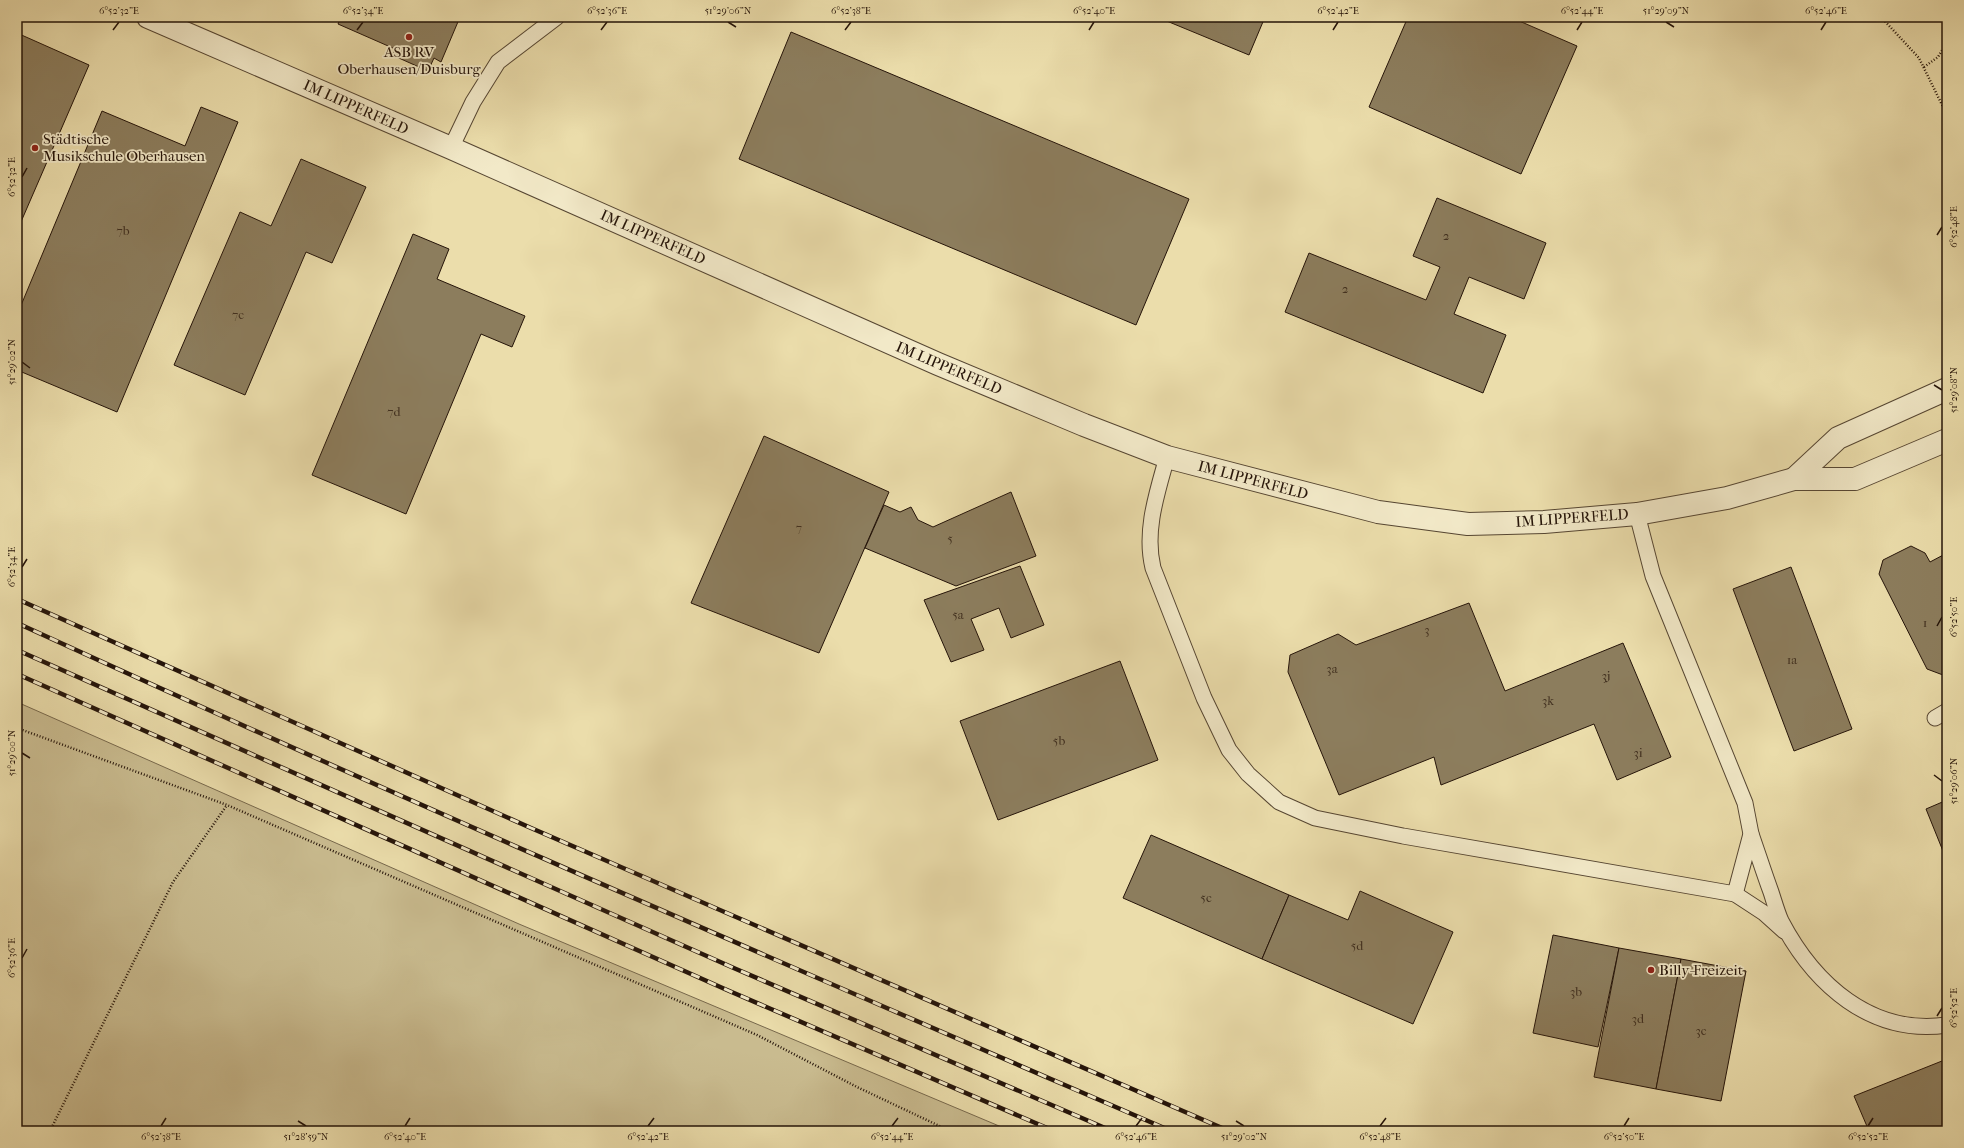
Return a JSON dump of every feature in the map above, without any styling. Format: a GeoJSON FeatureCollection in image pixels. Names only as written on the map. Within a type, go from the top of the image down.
{"type":"FeatureCollection","features":[{"type":"Feature","properties":{"kind":"street","name":"IM LIPPERFELD"},"geometry":{"type":"LineString","coordinates":[[148,17],[451,148],[938,364],[1167,457],[1378,512],[1468,524],[1544,522],[1637,514],[1727,498],[1794,479],[1855,479],[1947,440]]}},
{"type":"Feature","properties":{"kind":"street","name":"IM LIPPERFELD"},"geometry":{"type":"LineString","coordinates":[[1794,479],[1838,438],[1947,389]]}},
{"type":"Feature","properties":{"kind":"lane"},"geometry":{"type":"LineString","coordinates":[[451,148],[473,102],[498,62],[557,17]]}},
{"type":"Feature","properties":{"kind":"lane"},"geometry":{"type":"LineString","coordinates":[[1167,457],[1149,536],[1150,555],[1153,568],[1204,698],[1230,750],[1248,774],[1279,802],[1315,818],[1403,836],[1735,894],[1764,913],[1791,938]]}},
{"type":"Feature","properties":{"kind":"lane"},"geometry":{"type":"LineString","coordinates":[[1637,514],[1653,576],[1745,803],[1751,834],[1780,920],[1805,961],[1839,995],[1855,1006],[1872,1015],[1916,1026],[1947,1024]]}},
{"type":"Feature","properties":{"kind":"lane"},"geometry":{"type":"LineString","coordinates":[[1735,894],[1751,834]]}},
{"type":"Feature","properties":{"kind":"path"},"geometry":{"type":"LineString","coordinates":[[1881,17],[1919,58],[1947,115]]}},
{"type":"Feature","properties":{"kind":"path"},"geometry":{"type":"LineString","coordinates":[[1924,67],[1938,57],[1947,42]]}},
{"type":"Feature","properties":{"kind":"path"},"geometry":{"type":"LineString","coordinates":[[17,728],[227,805],[757,1035],[857,1087],[950,1131]]}},
{"type":"Feature","properties":{"kind":"path"},"geometry":{"type":"LineString","coordinates":[[50,1131],[173,882],[227,805]]}},
{"type":"Feature","properties":{"kind":"shaded area"},"geometry":{"type":"Polygon","coordinates":[[[17,702],[519,924],[1011,1131],[17,1131],[17,702]]]}},
{"type":"Feature","properties":{"kind":"building","name":"ASB RV Oberhausen/Duisburg"},"geometry":{"type":"Polygon","coordinates":[[[341,17],[460,17],[441,62],[434,58],[428,71],[392,55],[395,49],[338,24],[341,17]]]}},
{"type":"Feature","properties":{"kind":"building"},"geometry":{"type":"Polygon","coordinates":[[[1157,17],[1265,17],[1249,55],[1157,17]]]}},
{"type":"Feature","properties":{"kind":"building"},"geometry":{"type":"Polygon","coordinates":[[[1408,17],[1510,17],[1577,46],[1521,174],[1369,107],[1408,17]]]}},
{"type":"Feature","properties":{"kind":"building"},"geometry":{"type":"Polygon","coordinates":[[[791,32],[1189,199],[1136,325],[739,159],[791,32]]]}},
{"type":"Feature","properties":{"kind":"building","name":"Städtische Musikschule Oberhausen"},"geometry":{"type":"Polygon","coordinates":[[[17,33],[89,65],[17,231],[17,33]]]}},
{"type":"Feature","properties":{"kind":"building"},"geometry":{"type":"Polygon","coordinates":[[[201,107],[238,122],[117,412],[17,370],[17,315],[102,111],[185,146],[201,107]]]}},
{"type":"Feature","properties":{"kind":"building"},"geometry":{"type":"Polygon","coordinates":[[[301,159],[366,187],[332,263],[306,252],[245,395],[174,365],[240,212],[271,226],[301,159]]]}},
{"type":"Feature","properties":{"kind":"building"},"geometry":{"type":"Polygon","coordinates":[[[1437,198],[1546,243],[1524,299],[1469,277],[1454,314],[1506,335],[1483,393],[1285,312],[1309,253],[1426,300],[1440,267],[1413,256],[1437,198]]]}},
{"type":"Feature","properties":{"kind":"building"},"geometry":{"type":"Polygon","coordinates":[[[413,234],[449,249],[437,279],[525,316],[512,347],[481,334],[406,514],[312,475],[413,234]]]}},
{"type":"Feature","properties":{"kind":"building"},"geometry":{"type":"Polygon","coordinates":[[[764,436],[889,492],[819,653],[691,603],[764,436]]]}},
{"type":"Feature","properties":{"kind":"building"},"geometry":{"type":"Polygon","coordinates":[[[1011,492],[1036,556],[956,586],[865,548],[884,505],[900,512],[911,507],[918,520],[933,527],[1011,492]]]}},
{"type":"Feature","properties":{"kind":"building"},"geometry":{"type":"Polygon","coordinates":[[[1911,546],[1925,553],[1930,562],[1947,553],[1947,673],[1943,675],[1927,669],[1879,574],[1883,560],[1911,546]]]}},
{"type":"Feature","properties":{"kind":"building"},"geometry":{"type":"Polygon","coordinates":[[[1020,566],[1044,625],[1011,638],[999,608],[971,619],[984,650],[951,662],[924,600],[1020,566]]]}},
{"type":"Feature","properties":{"kind":"building"},"geometry":{"type":"Polygon","coordinates":[[[1791,567],[1852,729],[1794,751],[1733,589],[1791,567]]]}},
{"type":"Feature","properties":{"kind":"building"},"geometry":{"type":"Polygon","coordinates":[[[1469,603],[1505,691],[1623,643],[1671,757],[1617,780],[1594,724],[1441,785],[1434,757],[1339,795],[1288,672],[1290,655],[1338,634],[1356,645],[1469,603]]]}},
{"type":"Feature","properties":{"kind":"building"},"geometry":{"type":"Polygon","coordinates":[[[1120,661],[1158,760],[998,820],[960,721],[1120,661]]]}},
{"type":"Feature","properties":{"kind":"building"},"geometry":{"type":"Polygon","coordinates":[[[1947,800],[1947,861],[1926,809],[1947,800]]]}},
{"type":"Feature","properties":{"kind":"building"},"geometry":{"type":"Polygon","coordinates":[[[1151,835],[1289,895],[1262,959],[1123,898],[1151,835]]]}},
{"type":"Feature","properties":{"kind":"building"},"geometry":{"type":"Polygon","coordinates":[[[1360,891],[1453,932],[1413,1024],[1262,959],[1289,895],[1348,920],[1360,891]]]}},
{"type":"Feature","properties":{"kind":"building"},"geometry":{"type":"Polygon","coordinates":[[[1553,935],[1619,948],[1598,1047],[1533,1033],[1553,935]]]}},
{"type":"Feature","properties":{"kind":"building"},"geometry":{"type":"Polygon","coordinates":[[[1619,948],[1681,959],[1656,1089],[1594,1077],[1619,948]]]}},
{"type":"Feature","properties":{"kind":"building"},"geometry":{"type":"Polygon","coordinates":[[[1681,959],[1746,971],[1721,1101],[1656,1089],[1681,959]]]}},
{"type":"Feature","properties":{"kind":"building"},"geometry":{"type":"Polygon","coordinates":[[[1947,1059],[1947,1131],[1869,1131],[1854,1096],[1947,1059]]]}},
{"type":"Feature","properties":{"kind":"railway"},"geometry":{"type":"LineString","coordinates":[[17,599],[531,828],[1229,1131]]}},
{"type":"Feature","properties":{"kind":"railway"},"geometry":{"type":"LineString","coordinates":[[17,623],[448,817],[1171,1131]]}},
{"type":"Feature","properties":{"kind":"railway"},"geometry":{"type":"LineString","coordinates":[[17,650],[736,969],[1112,1131]]}},
{"type":"Feature","properties":{"kind":"railway"},"geometry":{"type":"LineString","coordinates":[[17,674],[727,990],[1054,1131]]}},
{"type":"Feature","properties":{"kind":"place","name":"ASB RV Oberhausen/Duisburg"},"geometry":{"type":"Point","coordinates":[409,37]}},
{"type":"Feature","properties":{"kind":"place","name":"Städtische Musikschule Oberhausen"},"geometry":{"type":"Point","coordinates":[35,148]}},
{"type":"Feature","properties":{"kind":"place","name":"Billy-Freizeit"},"geometry":{"type":"Point","coordinates":[1651,970]}}]}
